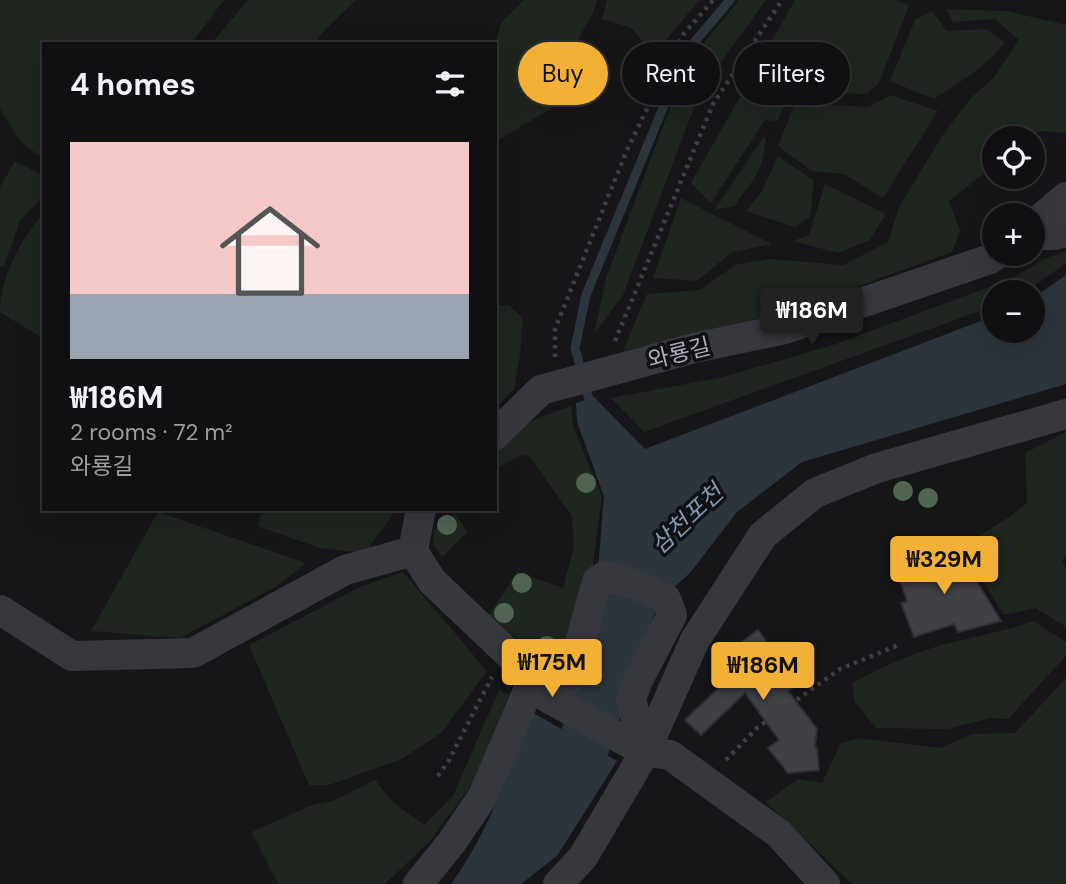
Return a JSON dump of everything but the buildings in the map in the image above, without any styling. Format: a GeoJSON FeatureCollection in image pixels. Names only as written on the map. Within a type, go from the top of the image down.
{"type":"FeatureCollection","features":[{"type":"Feature","properties":{"kind":"street"},"geometry":{"type":"LineString","coordinates":[[1045,215],[1066,197]]}},
{"type":"Feature","properties":{"kind":"street"},"geometry":{"type":"LineString","coordinates":[[1045,235],[1066,232]]}},
{"type":"Feature","properties":{"kind":"street","name":"와룡길"},"geometry":{"type":"LineString","coordinates":[[497,433],[541,390],[694,348],[785,329],[982,261]]}},
{"type":"Feature","properties":{"kind":"street"},"geometry":{"type":"LineString","coordinates":[[558,884],[583,857],[644,752],[695,640],[763,535],[815,493],[877,468],[1066,414]]}},
{"type":"Feature","properties":{"kind":"street"},"geometry":{"type":"LineString","coordinates":[[421,511],[413,551],[432,581],[531,675],[540,694],[644,752],[670,755],[778,833],[825,884]]}},
{"type":"Feature","properties":{"kind":"street"},"geometry":{"type":"LineString","coordinates":[[0,610],[72,656],[193,653],[345,570],[413,551]]}},
{"type":"Feature","properties":{"kind":"street"},"geometry":{"type":"LineString","coordinates":[[418,884],[452,842],[483,796],[540,694],[567,681],[597,581],[605,576],[638,585],[666,599],[672,615],[631,699],[644,752]]}},
{"type":"Feature","properties":{"kind":"path"},"geometry":{"type":"LineString","coordinates":[[559,386],[555,328],[626,150],[683,35],[713,0]]}},
{"type":"Feature","properties":{"kind":"path"},"geometry":{"type":"LineString","coordinates":[[601,374],[713,104],[782,0]]}},
{"type":"Feature","properties":{"kind":"path"},"geometry":{"type":"LineString","coordinates":[[706,780],[757,729],[840,669],[901,644]]}},
{"type":"Feature","properties":{"kind":"path"},"geometry":{"type":"LineString","coordinates":[[438,775],[448,762],[506,652]]}},
{"type":"Feature","properties":{"kind":"shaded area"},"geometry":{"type":"Polygon","coordinates":[[[0,0],[224,0],[192,42],[42,42],[42,158],[21,142],[0,109],[0,0]]]}},
{"type":"Feature","properties":{"kind":"shaded area"},"geometry":{"type":"Polygon","coordinates":[[[248,0],[356,0],[320,35],[317,42],[213,42],[248,0]]]}},
{"type":"Feature","properties":{"kind":"shaded area"},"geometry":{"type":"Polygon","coordinates":[[[524,0],[597,0],[577,42],[518,42],[518,105],[557,105],[497,141],[496,42],[501,23],[524,0]]]}},
{"type":"Feature","properties":{"kind":"shaded area"},"geometry":{"type":"Polygon","coordinates":[[[607,0],[699,0],[665,42],[643,42],[632,28],[602,19],[607,0]]]}},
{"type":"Feature","properties":{"kind":"shaded area"},"geometry":{"type":"Polygon","coordinates":[[[739,0],[766,0],[720,64],[720,42],[705,42],[739,0]]]}},
{"type":"Feature","properties":{"kind":"shaded area"},"geometry":{"type":"Polygon","coordinates":[[[795,0],[897,0],[909,6],[879,83],[867,94],[850,94],[850,42],[771,42],[795,0]]]}},
{"type":"Feature","properties":{"kind":"shaded area"},"geometry":{"type":"Polygon","coordinates":[[[946,9],[1007,11],[1066,25],[1066,133],[1045,131],[1045,126],[982,126],[982,175],[949,201],[960,231],[952,252],[788,312],[623,351],[647,294],[700,290],[735,265],[770,259],[843,265],[888,242],[899,207],[944,133],[971,98],[994,77],[1019,40],[995,19],[953,22],[946,9]]]}},
{"type":"Feature","properties":{"kind":"shaded area"},"geometry":{"type":"Polygon","coordinates":[[[932,11],[947,31],[985,29],[1005,42],[981,67],[934,99],[890,81],[915,20],[932,11]]]}},
{"type":"Feature","properties":{"kind":"shaded area"},"geometry":{"type":"Polygon","coordinates":[[[890,95],[938,111],[883,198],[844,174],[812,171],[778,146],[794,105],[869,107],[890,95]]]}},
{"type":"Feature","properties":{"kind":"shaded area"},"geometry":{"type":"Polygon","coordinates":[[[671,105],[695,105],[623,295],[594,334],[606,278],[671,105]]]}},
{"type":"Feature","properties":{"kind":"shaded area"},"geometry":{"type":"Polygon","coordinates":[[[735,105],[785,105],[777,121],[765,120],[711,203],[691,183],[735,105]]]}},
{"type":"Feature","properties":{"kind":"shaded area"},"geometry":{"type":"Polygon","coordinates":[[[765,135],[761,166],[752,181],[734,206],[714,210],[765,135]]]}},
{"type":"Feature","properties":{"kind":"shaded area"},"geometry":{"type":"Polygon","coordinates":[[[778,156],[814,181],[810,217],[795,227],[746,211],[761,193],[778,156]]]}},
{"type":"Feature","properties":{"kind":"shaded area"},"geometry":{"type":"Polygon","coordinates":[[[15,161],[42,175],[42,197],[20,221],[3,268],[0,266],[0,187],[15,161]]]}},
{"type":"Feature","properties":{"kind":"shaded area"},"geometry":{"type":"Polygon","coordinates":[[[825,184],[886,214],[870,240],[838,253],[793,241],[809,235],[825,184]]]}},
{"type":"Feature","properties":{"kind":"shaded area"},"geometry":{"type":"Polygon","coordinates":[[[681,198],[772,244],[732,252],[697,281],[653,278],[681,198]]]}},
{"type":"Feature","properties":{"kind":"shaded area"},"geometry":{"type":"Polygon","coordinates":[[[42,215],[42,338],[0,312],[8,272],[27,234],[42,215]]]}},
{"type":"Feature","properties":{"kind":"shaded area"},"geometry":{"type":"Polygon","coordinates":[[[1066,251],[1066,263],[1043,280],[1008,280],[1033,266],[1045,266],[1045,259],[1066,251]]]}},
{"type":"Feature","properties":{"kind":"shaded area"},"geometry":{"type":"Polygon","coordinates":[[[982,290],[982,310],[644,432],[611,398],[723,377],[833,345],[982,290]]]}},
{"type":"Feature","properties":{"kind":"shaded area"},"geometry":{"type":"Polygon","coordinates":[[[509,305],[523,318],[514,389],[497,407],[497,306],[509,305]]]}},
{"type":"Feature","properties":{"kind":"shaded area"},"geometry":{"type":"Polygon","coordinates":[[[571,406],[573,425],[602,497],[592,572],[565,668],[539,655],[488,617],[517,572],[563,588],[574,547],[572,516],[529,456],[522,455],[497,468],[497,441],[540,417],[571,406]]]}},
{"type":"Feature","properties":{"kind":"shaded area"},"geometry":{"type":"Polygon","coordinates":[[[1066,432],[1066,556],[1062,562],[1066,567],[1066,627],[1036,608],[1004,615],[961,547],[1027,503],[1025,453],[1066,432]]]}},
{"type":"Feature","properties":{"kind":"shaded area"},"geometry":{"type":"Polygon","coordinates":[[[262,511],[395,511],[365,553],[320,548],[257,526],[262,511]]]}},
{"type":"Feature","properties":{"kind":"shaded area"},"geometry":{"type":"Polygon","coordinates":[[[158,512],[306,563],[277,586],[180,638],[91,631],[158,512]]]}},
{"type":"Feature","properties":{"kind":"shaded area"},"geometry":{"type":"Polygon","coordinates":[[[455,513],[467,532],[442,557],[433,545],[434,530],[455,513]]]}},
{"type":"Feature","properties":{"kind":"shaded area"},"geometry":{"type":"Polygon","coordinates":[[[403,572],[487,671],[441,733],[402,759],[329,785],[309,785],[249,645],[360,587],[403,572]]]}},
{"type":"Feature","properties":{"kind":"shaded area"},"geometry":{"type":"Polygon","coordinates":[[[1033,621],[1066,642],[1066,656],[1008,719],[990,718],[948,729],[876,728],[854,701],[853,683],[888,665],[936,647],[1033,621]]]}},
{"type":"Feature","properties":{"kind":"shaded area"},"geometry":{"type":"Polygon","coordinates":[[[1066,678],[1066,884],[852,884],[766,802],[798,779],[822,783],[840,744],[857,738],[940,748],[972,734],[1015,733],[1066,678]]]}},
{"type":"Feature","properties":{"kind":"shaded area"},"geometry":{"type":"Polygon","coordinates":[[[499,690],[509,695],[473,783],[429,842],[385,884],[278,884],[252,832],[312,805],[333,801],[375,780],[395,804],[424,825],[453,796],[499,690]]]}},
{"type":"Feature","properties":{"kind":"water"},"geometry":{"type":"Polygon","coordinates":[[[1066,275],[1066,384],[802,462],[737,512],[690,573],[670,591],[598,570],[604,496],[577,422],[576,403],[594,397],[645,449],[982,321],[982,343],[1045,343],[1045,290],[1066,275]]]}},
{"type":"Feature","properties":{"kind":"water"},"geometry":{"type":"Polygon","coordinates":[[[532,712],[617,761],[557,856],[521,884],[451,884],[487,823],[532,712]]]}},
{"type":"Feature","properties":{"kind":"waterway"},"geometry":{"type":"LineString","coordinates":[[591,407],[575,348],[586,295],[686,52],[730,0]]}},
{"type":"Feature","properties":{"kind":"waterway","name":"삼천포천"},"geometry":{"type":"LineString","coordinates":[[487,884],[579,760],[648,550],[664,537]]}}]}
